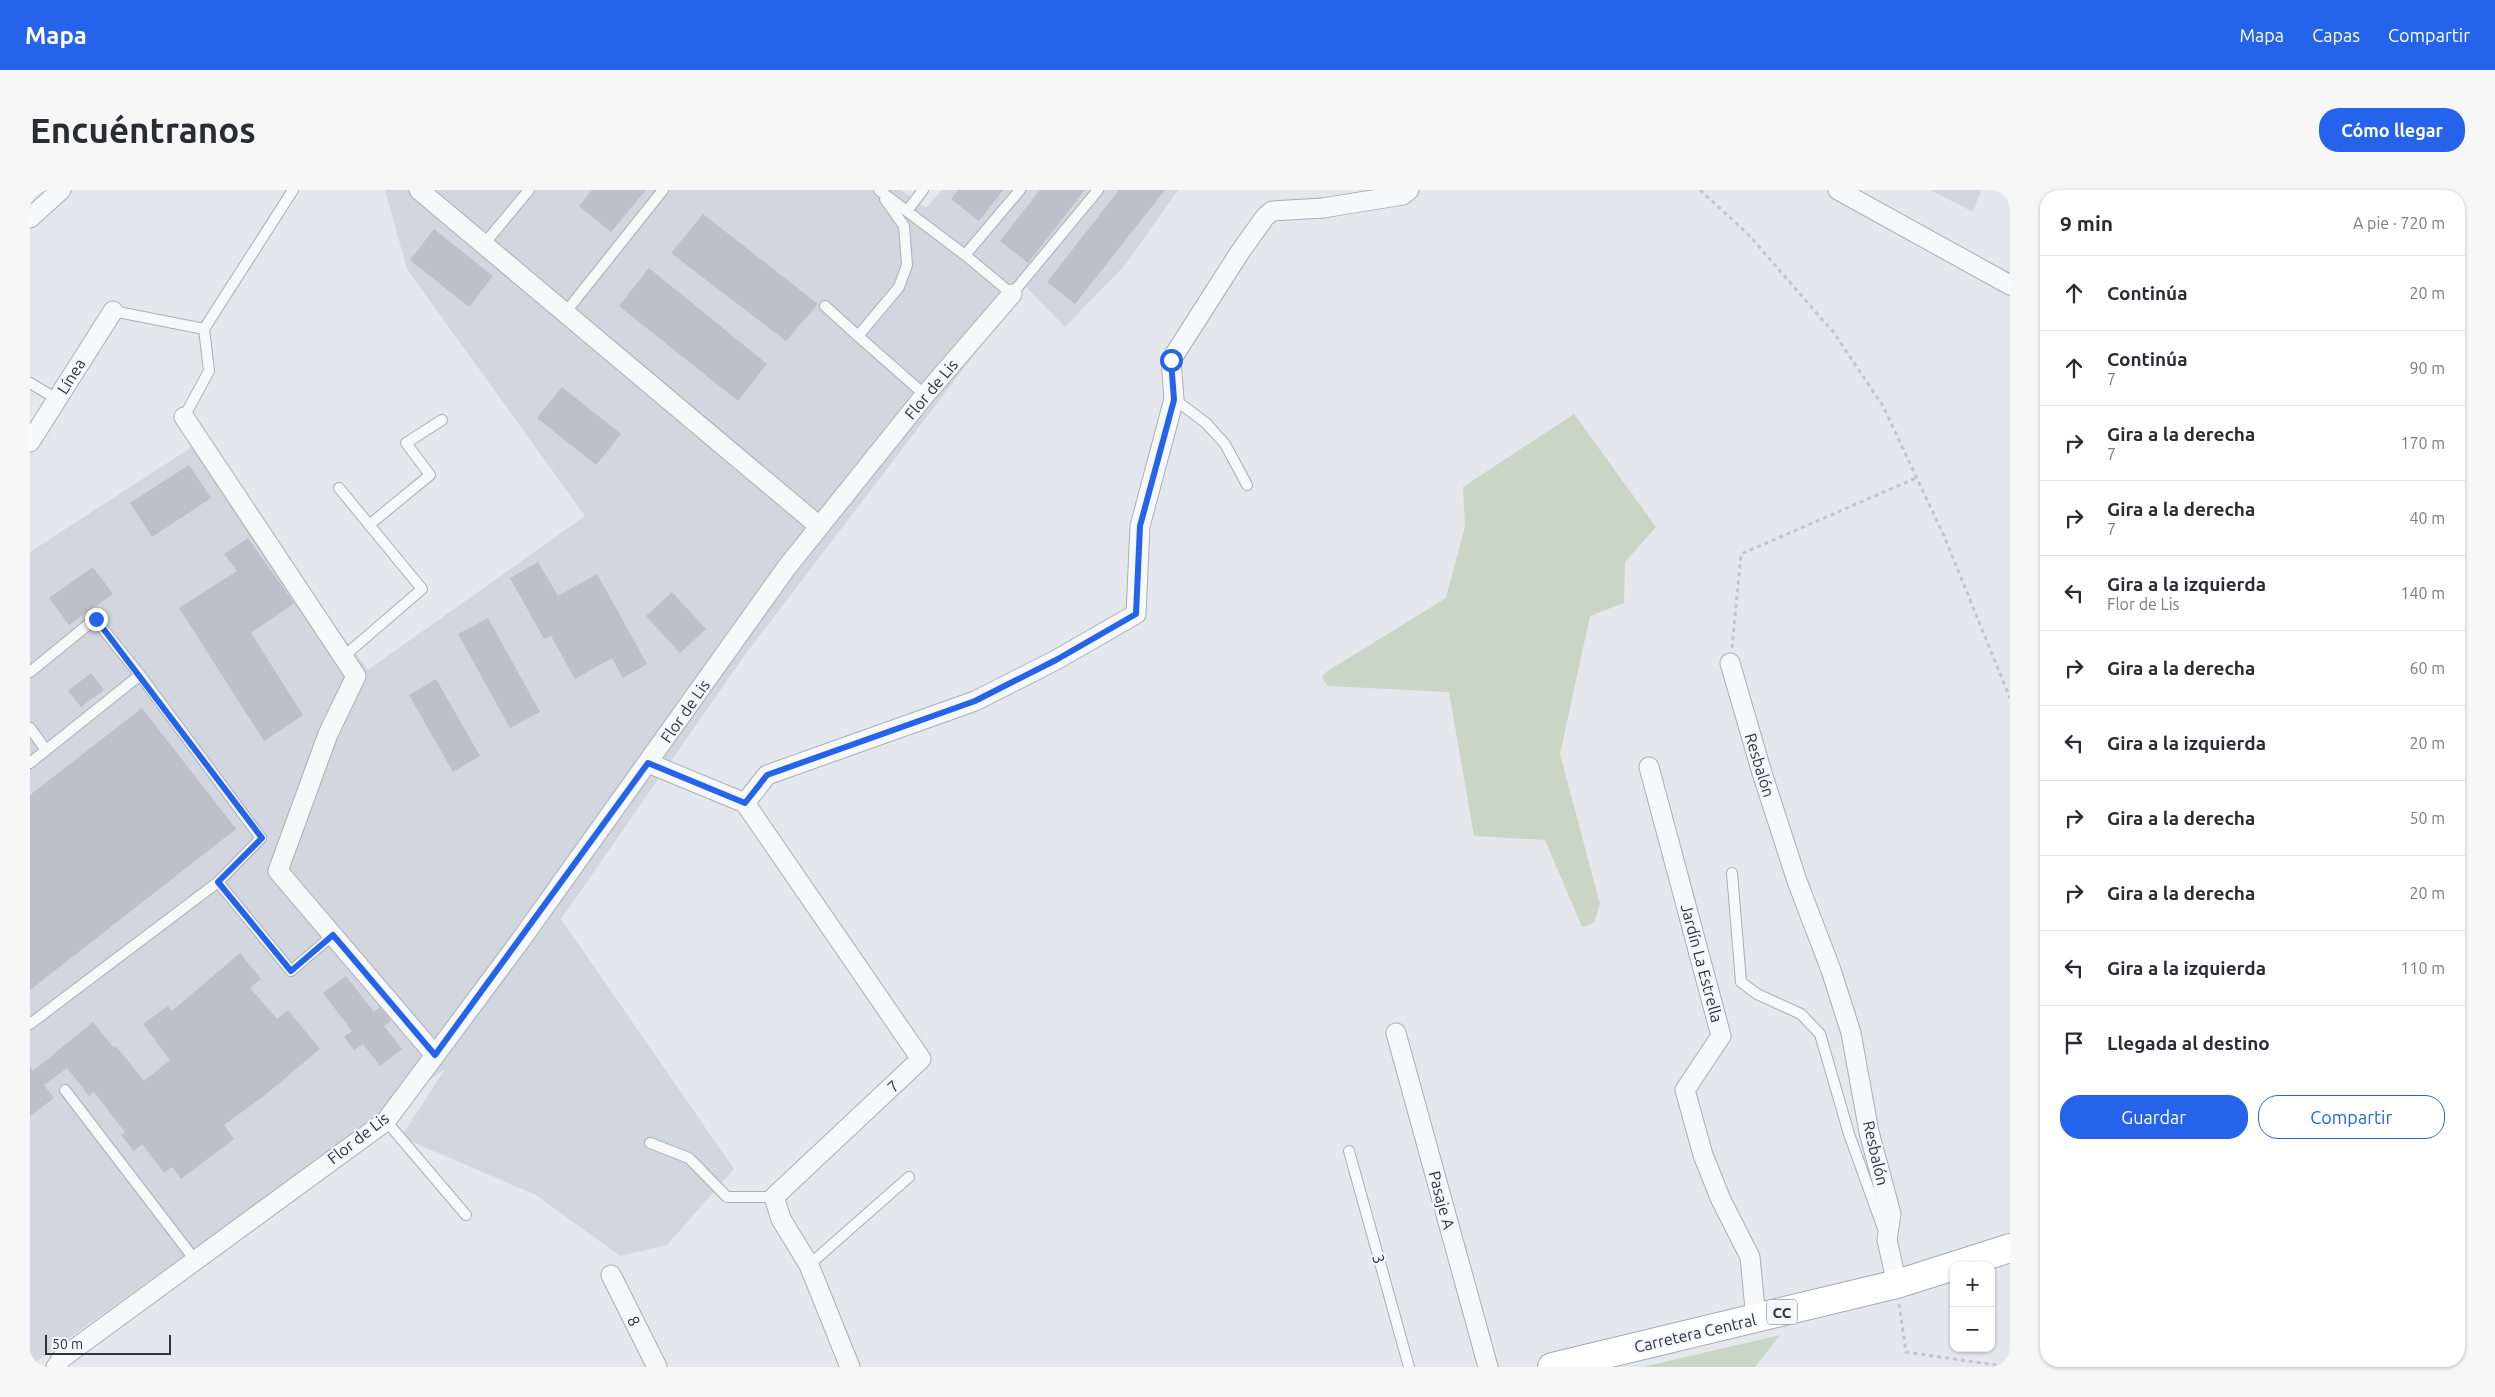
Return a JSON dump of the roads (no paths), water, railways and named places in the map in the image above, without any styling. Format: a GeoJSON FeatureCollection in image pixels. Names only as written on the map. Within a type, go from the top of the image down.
{"type":"FeatureCollection","features":[{"type":"Feature","properties":{"kind":"main road","name":"Carretera Central"},"geometry":{"type":"LineString","coordinates":[[1552,1367],[1896,1284],[2010,1248]]}},
{"type":"Feature","properties":{"kind":"street"},"geometry":{"type":"LineString","coordinates":[[30,218],[62,190]]}},
{"type":"Feature","properties":{"kind":"street"},"geometry":{"type":"LineString","coordinates":[[419,190],[820,526]]}},
{"type":"Feature","properties":{"kind":"street"},"geometry":{"type":"LineString","coordinates":[[648,763],[745,803],[767,775],[975,701],[1056,660],[1136,614],[1140,526],[1174,400],[1171,360],[1265,217],[1272,212],[1323,208],[1403,195],[1409,190]]}},
{"type":"Feature","properties":{"kind":"street"},"geometry":{"type":"LineString","coordinates":[[1838,190],[2010,285]]}},
{"type":"Feature","properties":{"kind":"street","name":"Flor de Lis"},"geometry":{"type":"LineString","coordinates":[[56,1367],[62,1358],[386,1121],[422,1075],[648,763],[787,567],[925,395],[1012,294]]}},
{"type":"Feature","properties":{"kind":"street","name":"Línea"},"geometry":{"type":"LineString","coordinates":[[30,442],[112,311]]}},
{"type":"Feature","properties":{"kind":"street"},"geometry":{"type":"LineString","coordinates":[[184,417],[356,676],[328,734],[278,871],[435,1055]]}},
{"type":"Feature","properties":{"kind":"street","name":"Resbalón"},"geometry":{"type":"LineString","coordinates":[[1730,663],[1762,773],[1797,881],[1851,1033],[1869,1132],[1891,1214],[1887,1240]]}},
{"type":"Feature","properties":{"kind":"street","name":"Jardín La Estrella"},"geometry":{"type":"LineString","coordinates":[[1649,767],[1721,1036],[1685,1090],[1703,1155],[1721,1200],[1750,1257],[1756,1319]]}},
{"type":"Feature","properties":{"kind":"street","name":"7"},"geometry":{"type":"LineString","coordinates":[[745,803],[922,1059],[774,1197]]}},
{"type":"Feature","properties":{"kind":"street","name":"Pasaje A"},"geometry":{"type":"LineString","coordinates":[[1396,1033],[1488,1367]]}},
{"type":"Feature","properties":{"kind":"street"},"geometry":{"type":"LineString","coordinates":[[774,1197],[781,1219],[809,1265],[850,1367]]}},
{"type":"Feature","properties":{"kind":"street"},"geometry":{"type":"LineString","coordinates":[[1887,1240],[1896,1284]]}},
{"type":"Feature","properties":{"kind":"street","name":"8"},"geometry":{"type":"LineString","coordinates":[[611,1275],[657,1367]]}},
{"type":"Feature","properties":{"kind":"lane"},"geometry":{"type":"LineString","coordinates":[[184,417],[209,371],[204,329],[293,190]]}},
{"type":"Feature","properties":{"kind":"lane"},"geometry":{"type":"LineString","coordinates":[[484,243],[529,190]]}},
{"type":"Feature","properties":{"kind":"lane"},"geometry":{"type":"LineString","coordinates":[[565,313],[663,190]]}},
{"type":"Feature","properties":{"kind":"lane"},"geometry":{"type":"LineString","coordinates":[[879,190],[965,255],[1012,294],[1098,190]]}},
{"type":"Feature","properties":{"kind":"lane"},"geometry":{"type":"LineString","coordinates":[[858,336],[899,287],[906,265],[904,226],[879,190]]}},
{"type":"Feature","properties":{"kind":"lane"},"geometry":{"type":"LineString","coordinates":[[907,211],[923,190]]}},
{"type":"Feature","properties":{"kind":"lane"},"geometry":{"type":"LineString","coordinates":[[965,255],[1020,190]]}},
{"type":"Feature","properties":{"kind":"lane"},"geometry":{"type":"LineString","coordinates":[[825,306],[925,395]]}},
{"type":"Feature","properties":{"kind":"lane"},"geometry":{"type":"LineString","coordinates":[[112,311],[204,329]]}},
{"type":"Feature","properties":{"kind":"lane"},"geometry":{"type":"LineString","coordinates":[[30,383],[57,399]]}},
{"type":"Feature","properties":{"kind":"lane"},"geometry":{"type":"LineString","coordinates":[[1174,400],[1206,423],[1225,444],[1248,485]]}},
{"type":"Feature","properties":{"kind":"lane"},"geometry":{"type":"LineString","coordinates":[[369,525],[430,474],[406,443],[442,420]]}},
{"type":"Feature","properties":{"kind":"lane"},"geometry":{"type":"LineString","coordinates":[[339,488],[422,589],[343,656]]}},
{"type":"Feature","properties":{"kind":"lane"},"geometry":{"type":"LineString","coordinates":[[30,672],[96,619],[262,838],[218,882],[30,1024]]}},
{"type":"Feature","properties":{"kind":"lane"},"geometry":{"type":"LineString","coordinates":[[30,764],[140,675]]}},
{"type":"Feature","properties":{"kind":"lane"},"geometry":{"type":"LineString","coordinates":[[30,728],[46,750]]}},
{"type":"Feature","properties":{"kind":"lane","name":"Resbalón"},"geometry":{"type":"LineString","coordinates":[[1732,873],[1741,982],[1757,994],[1801,1014],[1820,1034],[1849,1134],[1887,1240]]}},
{"type":"Feature","properties":{"kind":"lane"},"geometry":{"type":"LineString","coordinates":[[218,882],[291,971],[333,935]]}},
{"type":"Feature","properties":{"kind":"lane"},"geometry":{"type":"LineString","coordinates":[[64,1090],[195,1260]]}},
{"type":"Feature","properties":{"kind":"lane"},"geometry":{"type":"LineString","coordinates":[[386,1121],[466,1215]]}},
{"type":"Feature","properties":{"kind":"lane"},"geometry":{"type":"LineString","coordinates":[[650,1144],[690,1158],[727,1197],[774,1197]]}},
{"type":"Feature","properties":{"kind":"lane","name":"3"},"geometry":{"type":"LineString","coordinates":[[1349,1150],[1409,1367]]}},
{"type":"Feature","properties":{"kind":"lane"},"geometry":{"type":"LineString","coordinates":[[809,1265],[909,1177]]}}]}
